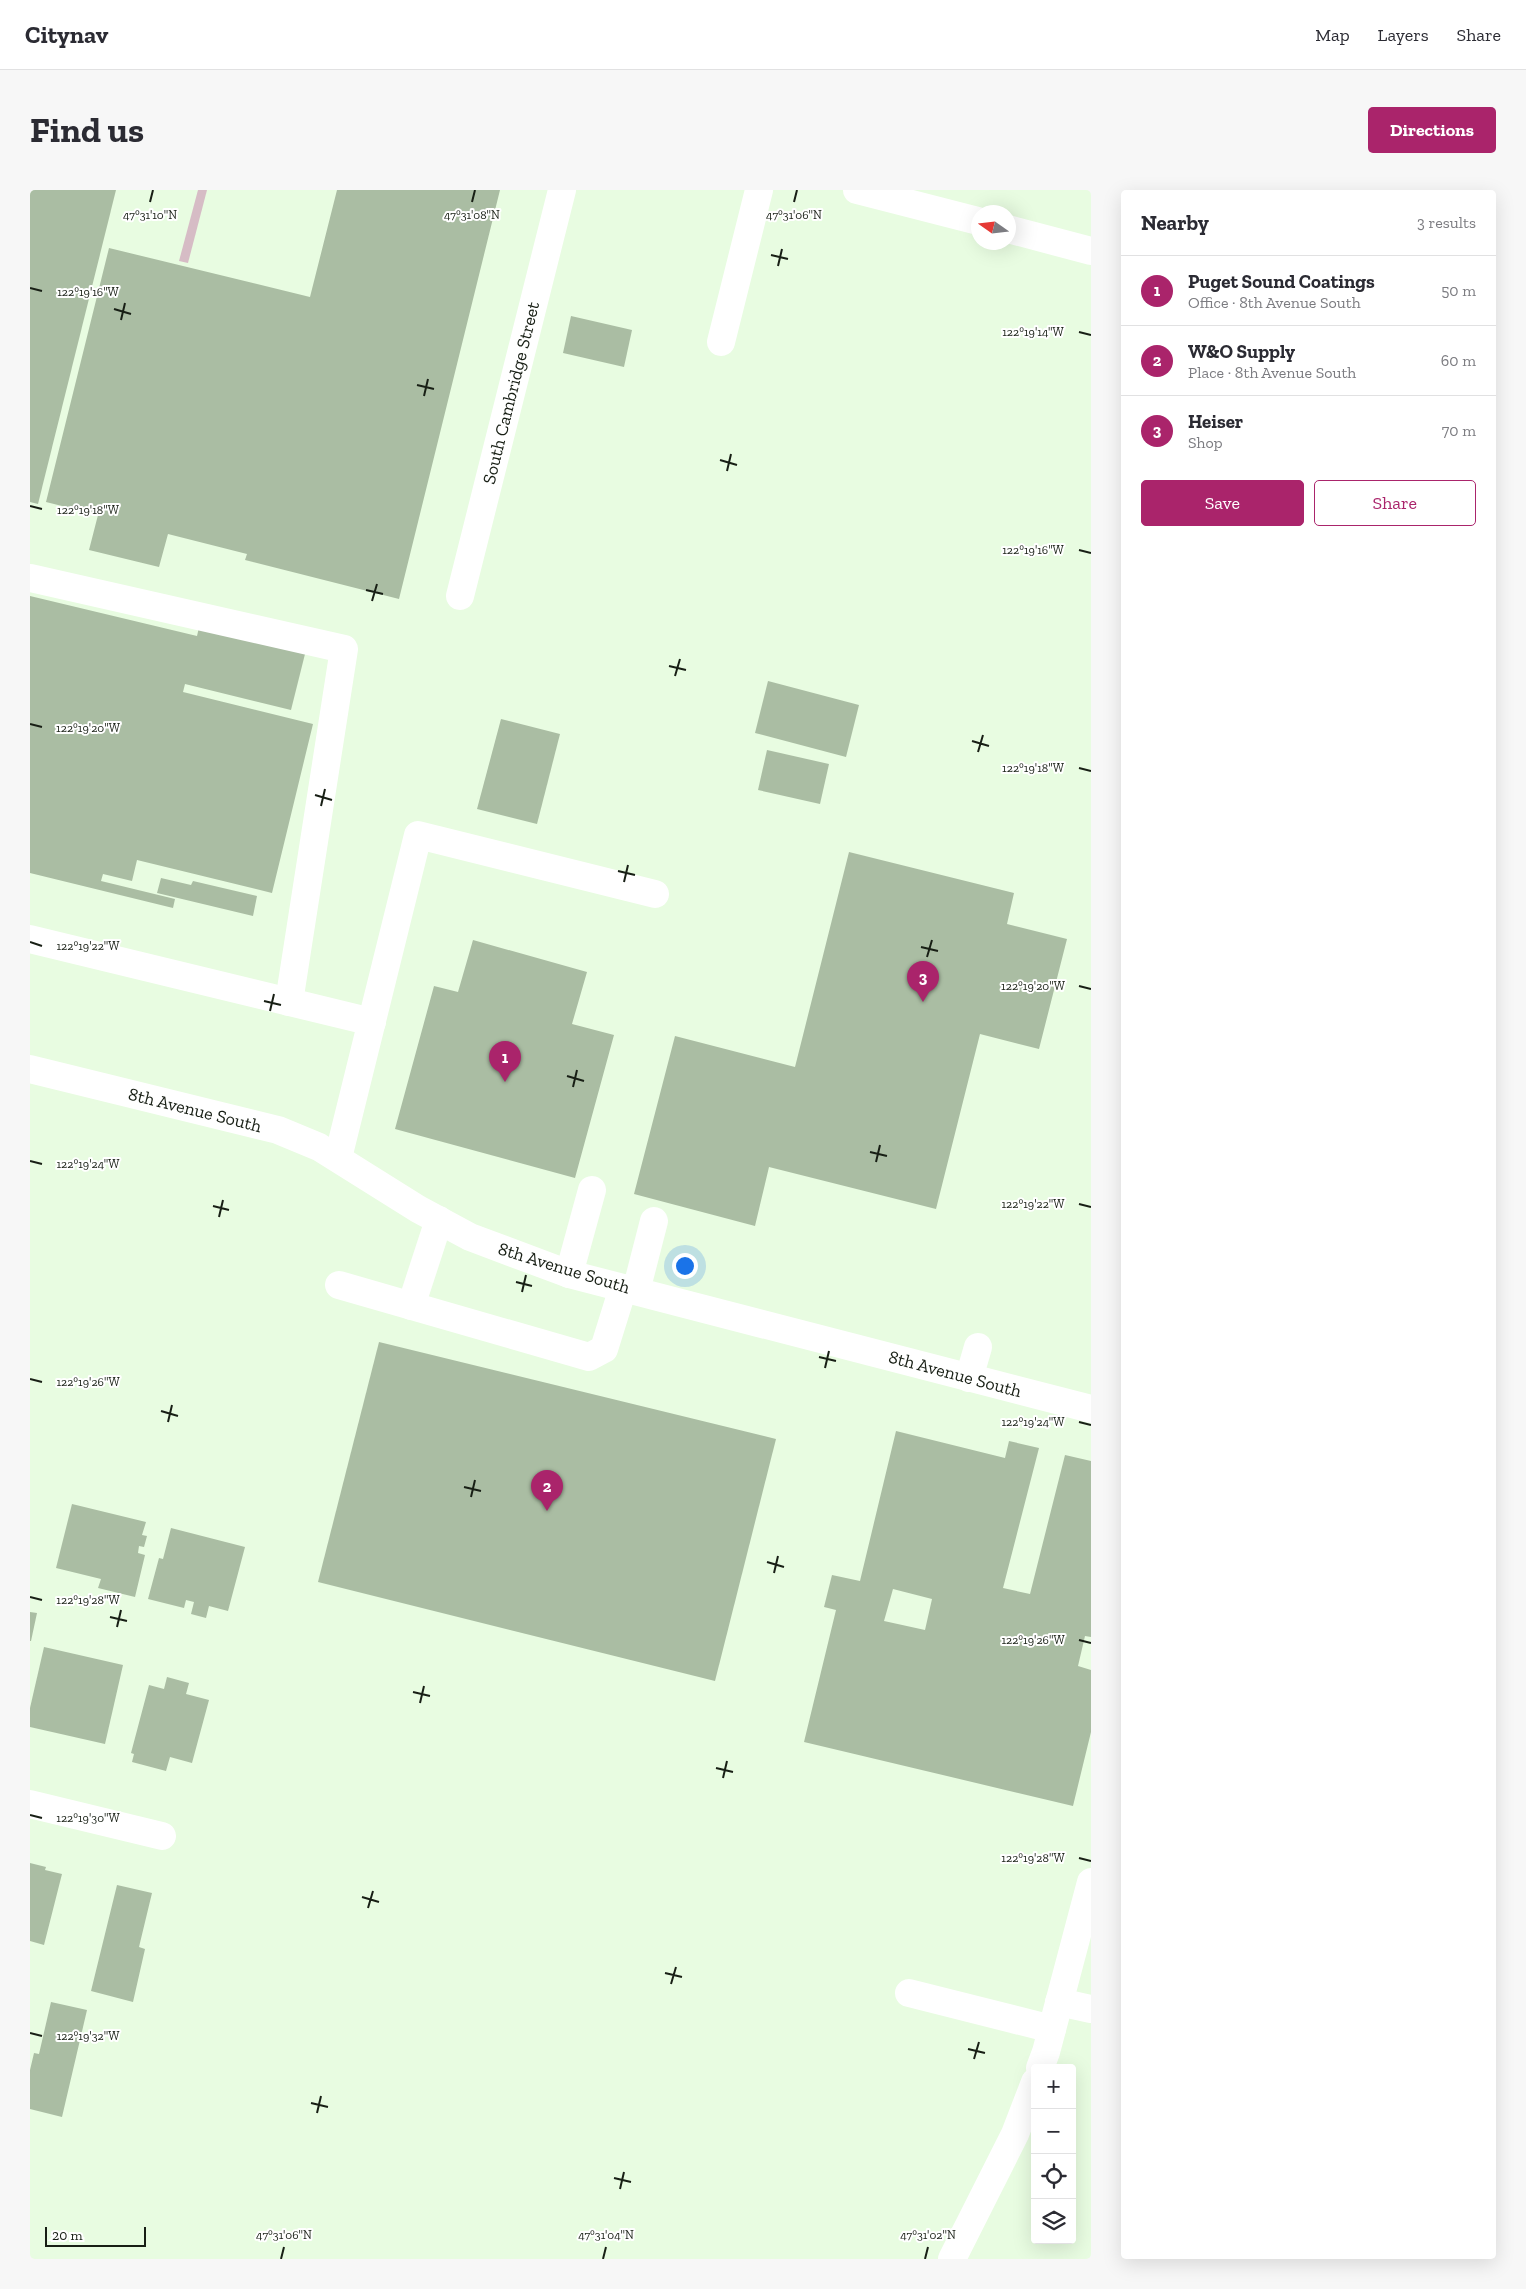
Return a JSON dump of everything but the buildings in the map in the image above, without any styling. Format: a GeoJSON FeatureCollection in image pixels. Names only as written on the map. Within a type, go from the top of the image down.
{"type":"FeatureCollection","features":[{"type":"Feature","properties":{"kind":"street","name":"South Cambridge Street"},"geometry":{"type":"LineString","coordinates":[[460,596],[562,190]]}},
{"type":"Feature","properties":{"kind":"street"},"geometry":{"type":"LineString","coordinates":[[721,342],[759,190]]}},
{"type":"Feature","properties":{"kind":"street"},"geometry":{"type":"LineString","coordinates":[[857,190],[971,220]]}},
{"type":"Feature","properties":{"kind":"street"},"geometry":{"type":"LineString","coordinates":[[1016,231],[1091,250]]}},
{"type":"Feature","properties":{"kind":"street"},"geometry":{"type":"LineString","coordinates":[[30,578],[344,649],[289,1002]]}},
{"type":"Feature","properties":{"kind":"street"},"geometry":{"type":"LineString","coordinates":[[338,1158],[418,835],[655,894]]}},
{"type":"Feature","properties":{"kind":"street"},"geometry":{"type":"LineString","coordinates":[[30,939],[372,1022]]}},
{"type":"Feature","properties":{"kind":"street","name":"8th Avenue South"},"geometry":{"type":"LineString","coordinates":[[30,1069],[278,1130],[319,1146],[470,1237],[569,1274],[1091,1409]]}},
{"type":"Feature","properties":{"kind":"street"},"geometry":{"type":"LineString","coordinates":[[569,1274],[592,1190]]}},
{"type":"Feature","properties":{"kind":"street"},"geometry":{"type":"LineString","coordinates":[[411,1306],[439,1220]]}},
{"type":"Feature","properties":{"kind":"street"},"geometry":{"type":"LineString","coordinates":[[339,1285],[589,1357],[604,1349],[630,1289],[654,1222]]}},
{"type":"Feature","properties":{"kind":"street"},"geometry":{"type":"LineString","coordinates":[[970,1378],[978,1347]]}},
{"type":"Feature","properties":{"kind":"street"},"geometry":{"type":"LineString","coordinates":[[30,1804],[162,1836]]}},
{"type":"Feature","properties":{"kind":"street"},"geometry":{"type":"LineString","coordinates":[[1041,2064],[1060,2002],[1091,1882]]}},
{"type":"Feature","properties":{"kind":"street"},"geometry":{"type":"LineString","coordinates":[[909,1993],[1052,2029]]}},
{"type":"Feature","properties":{"kind":"street"},"geometry":{"type":"LineString","coordinates":[[1060,2002],[1091,2009]]}},
{"type":"Feature","properties":{"kind":"street"},"geometry":{"type":"LineString","coordinates":[[952,2259],[1015,2134],[1031,2092]]}},
{"type":"Feature","properties":{"kind":"shaded area"},"geometry":{"type":"Polygon","coordinates":[[[198,190],[207,190],[188,263],[179,261],[198,190]]]}},
{"type":"Feature","properties":{"kind":"place","name":"Heiser"},"geometry":{"type":"Point","coordinates":[923,1002]}},
{"type":"Feature","properties":{"kind":"place","name":"Puget Sound Coatings"},"geometry":{"type":"Point","coordinates":[505,1082]}},
{"type":"Feature","properties":{"kind":"place","name":"W&O Supply"},"geometry":{"type":"Point","coordinates":[547,1511]}}]}
